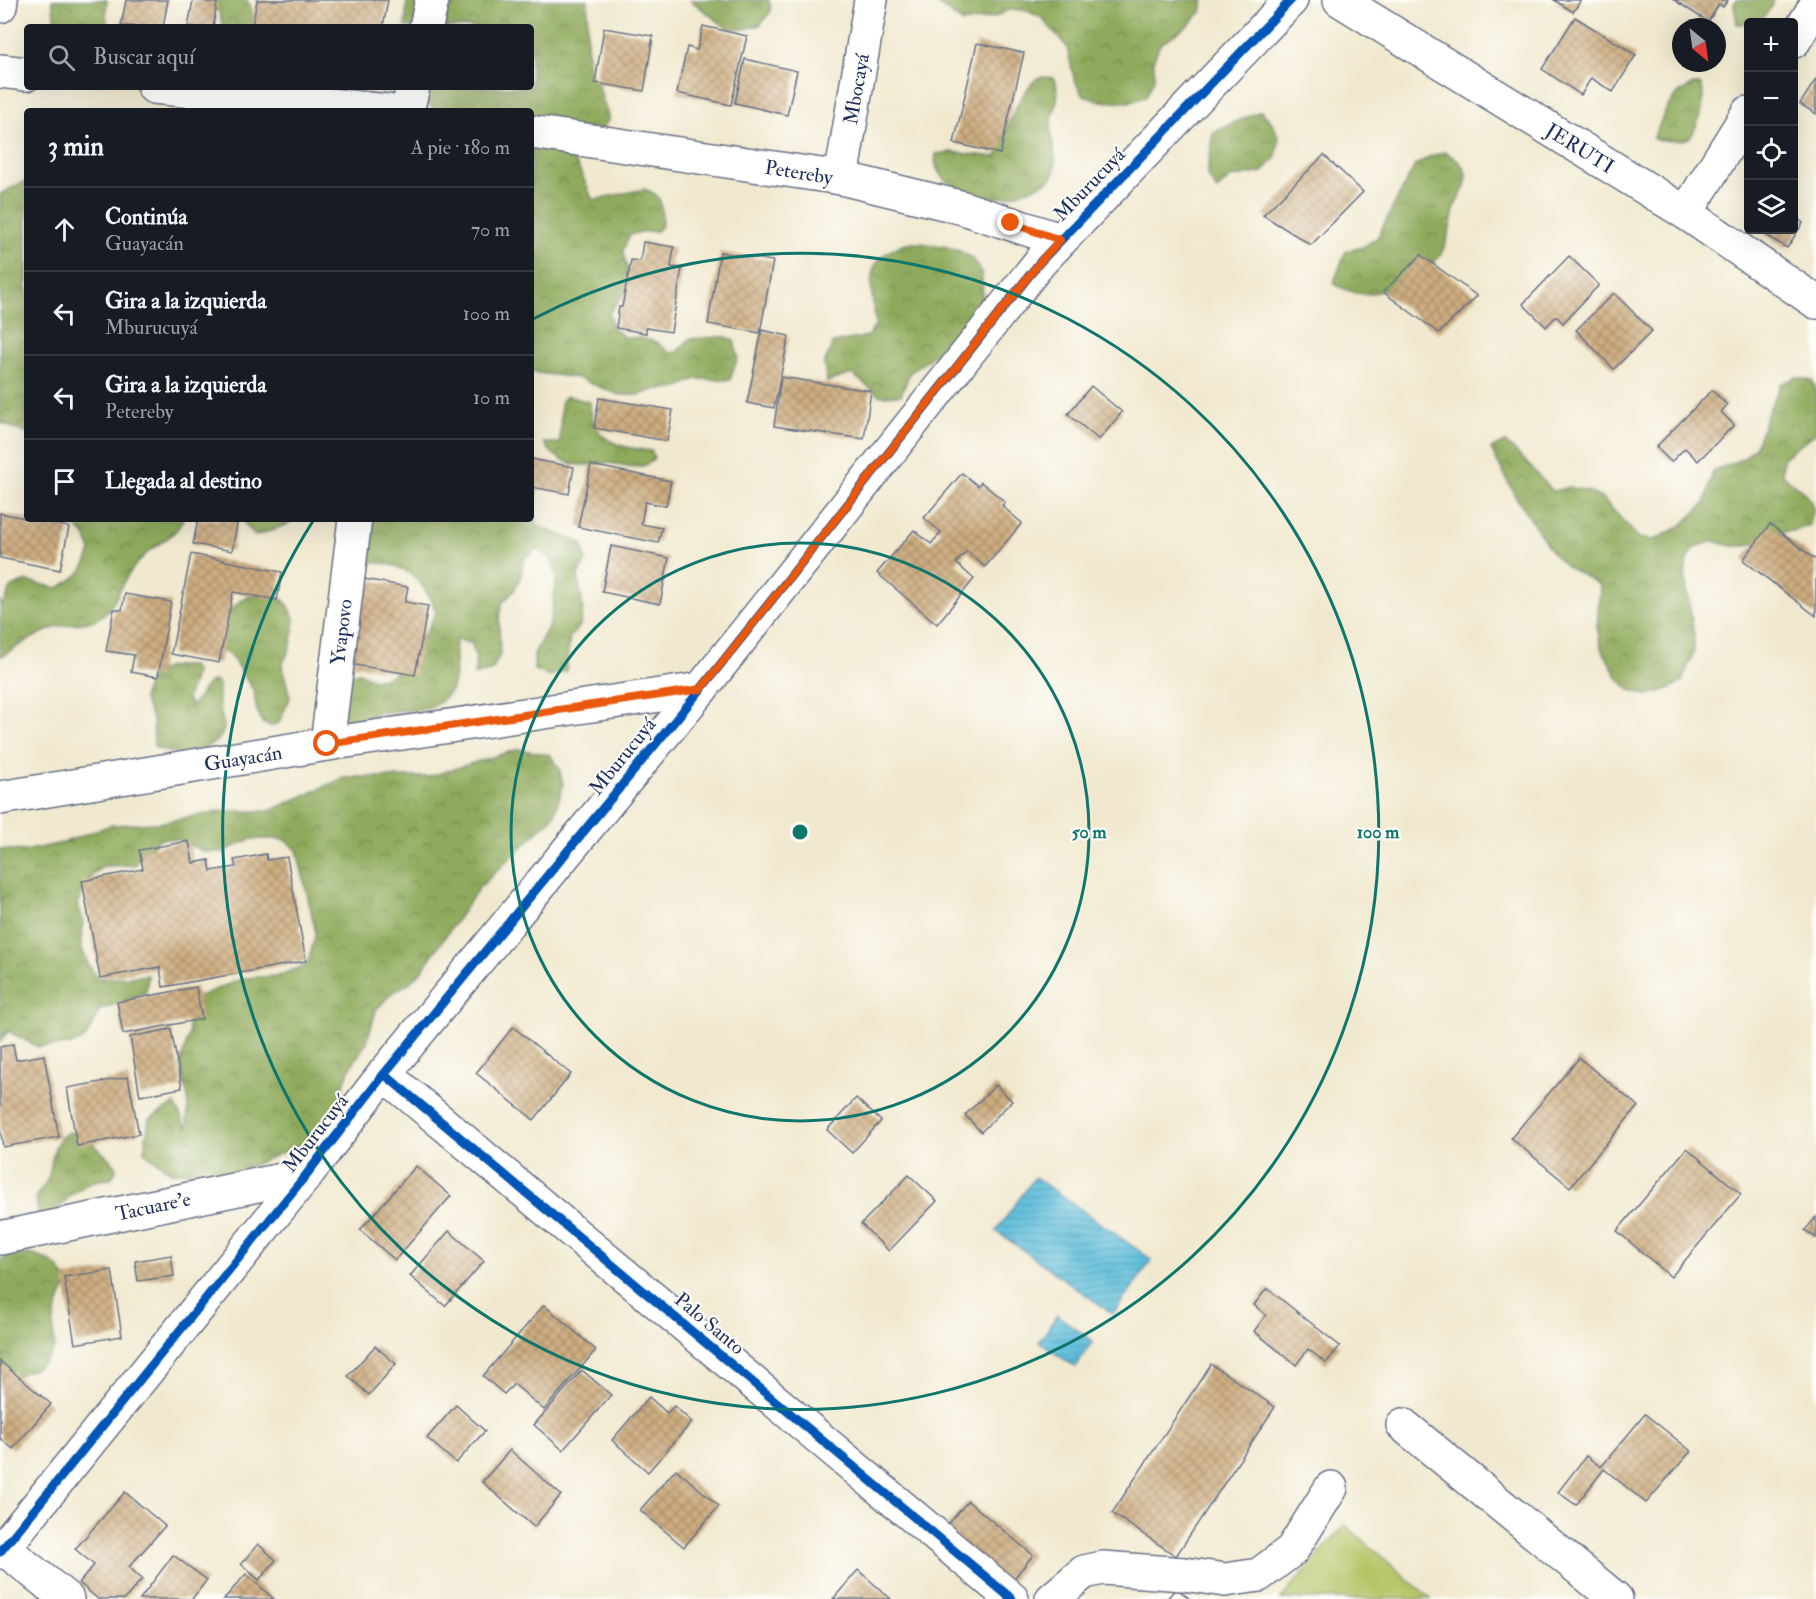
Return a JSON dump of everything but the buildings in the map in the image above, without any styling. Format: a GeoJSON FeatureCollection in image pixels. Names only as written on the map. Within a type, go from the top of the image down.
{"type":"FeatureCollection","features":[{"type":"Feature","properties":{"kind":"street"},"geometry":{"type":"LineString","coordinates":[[0,6],[1,0]]}},
{"type":"Feature","properties":{"kind":"street"},"geometry":{"type":"LineString","coordinates":[[427,24],[432,0]]}},
{"type":"Feature","properties":{"kind":"street","name":"Mbocayá"},"geometry":{"type":"LineString","coordinates":[[841,178],[871,0]]}},
{"type":"Feature","properties":{"kind":"street","name":"Mburucuyá"},"geometry":{"type":"LineString","coordinates":[[2,1550],[306,1175],[384,1074],[701,689],[1040,262],[1291,0]]}},
{"type":"Feature","properties":{"kind":"street","name":"JERUTI"},"geometry":{"type":"LineString","coordinates":[[1340,0],[1686,213],[1816,302]]}},
{"type":"Feature","properties":{"kind":"street"},"geometry":{"type":"LineString","coordinates":[[1798,34],[1816,5]]}},
{"type":"Feature","properties":{"kind":"street"},"geometry":{"type":"LineString","coordinates":[[0,71],[24,74]]}},
{"type":"Feature","properties":{"kind":"street"},"geometry":{"type":"LineString","coordinates":[[183,90],[359,108]]}},
{"type":"Feature","properties":{"kind":"street"},"geometry":{"type":"LineString","coordinates":[[408,108],[411,90]]}},
{"type":"Feature","properties":{"kind":"street"},"geometry":{"type":"LineString","coordinates":[[1686,213],[1744,121]]}},
{"type":"Feature","properties":{"kind":"street","name":"Petereby"},"geometry":{"type":"LineString","coordinates":[[534,132],[841,178],[960,207],[1060,240]]}},
{"type":"Feature","properties":{"kind":"street","name":"Yvapovo"},"geometry":{"type":"LineString","coordinates":[[327,744],[356,522]]}},
{"type":"Feature","properties":{"kind":"street","name":"Guayacán"},"geometry":{"type":"LineString","coordinates":[[0,798],[327,744],[701,689]]}},
{"type":"Feature","properties":{"kind":"street","name":"Palo Santo"},"geometry":{"type":"LineString","coordinates":[[384,1074],[1012,1599]]}},
{"type":"Feature","properties":{"kind":"street","name":"Tacuare'e"},"geometry":{"type":"LineString","coordinates":[[0,1238],[306,1175]]}},
{"type":"Feature","properties":{"kind":"street"},"geometry":{"type":"LineString","coordinates":[[1403,1425],[1616,1599]]}},
{"type":"Feature","properties":{"kind":"street"},"geometry":{"type":"LineString","coordinates":[[1052,1599],[1084,1572],[1103,1568],[1184,1574],[1225,1580],[1258,1575],[1292,1550],[1331,1488]]}},
{"type":"Feature","properties":{"kind":"street"},"geometry":{"type":"LineString","coordinates":[[2,1550],[67,1599]]}},
{"type":"Feature","properties":{"kind":"green space"},"geometry":{"type":"Polygon","coordinates":[[[52,0],[107,0],[108,24],[56,24],[52,0]]]}},
{"type":"Feature","properties":{"kind":"green space"},"geometry":{"type":"Polygon","coordinates":[[[204,0],[247,0],[251,7],[254,24],[222,24],[219,12],[204,0]]]}},
{"type":"Feature","properties":{"kind":"green space"},"geometry":{"type":"Polygon","coordinates":[[[407,0],[588,0],[589,73],[599,88],[609,119],[600,133],[534,125],[534,108],[433,108],[425,101],[426,90],[534,90],[534,24],[405,24],[407,0]]]}},
{"type":"Feature","properties":{"kind":"green space"},"geometry":{"type":"Polygon","coordinates":[[[690,0],[769,0],[771,11],[760,25],[744,29],[727,28],[690,0]]]}},
{"type":"Feature","properties":{"kind":"green space"},"geometry":{"type":"Polygon","coordinates":[[[933,0],[1204,0],[1201,12],[1189,25],[1160,44],[1154,59],[1154,79],[1146,97],[1130,102],[1114,102],[1097,101],[1082,94],[1074,79],[1067,47],[1042,18],[1027,11],[1010,9],[995,17],[963,23],[933,0]]]}},
{"type":"Feature","properties":{"kind":"green space"},"geometry":{"type":"Polygon","coordinates":[[[1736,0],[1774,0],[1762,18],[1744,18],[1744,23],[1737,24],[1734,4],[1736,0]]]}},
{"type":"Feature","properties":{"kind":"green space"},"geometry":{"type":"Polygon","coordinates":[[[1037,78],[1053,78],[1057,91],[1051,127],[1055,162],[1051,178],[1045,183],[1021,192],[1004,197],[987,198],[964,194],[943,178],[936,167],[936,154],[951,152],[997,157],[1012,115],[1022,96],[1037,78]]]}},
{"type":"Feature","properties":{"kind":"green space"},"geometry":{"type":"Polygon","coordinates":[[[1692,85],[1701,85],[1704,99],[1702,112],[1691,137],[1677,141],[1653,139],[1671,101],[1692,85]]]}},
{"type":"Feature","properties":{"kind":"green space"},"geometry":{"type":"Polygon","coordinates":[[[1261,111],[1273,124],[1279,139],[1276,157],[1263,172],[1230,178],[1217,190],[1207,175],[1213,132],[1261,111]]]}},
{"type":"Feature","properties":{"kind":"green space"},"geometry":{"type":"Polygon","coordinates":[[[534,146],[569,153],[580,170],[593,200],[644,189],[659,198],[662,226],[656,231],[630,235],[623,251],[629,276],[625,292],[609,313],[613,328],[625,337],[656,342],[670,353],[677,352],[689,339],[727,337],[734,341],[738,357],[730,380],[696,379],[674,389],[657,389],[638,395],[619,395],[578,378],[534,372],[534,146]]]}},
{"type":"Feature","properties":{"kind":"green space"},"geometry":{"type":"Polygon","coordinates":[[[1444,152],[1460,163],[1467,179],[1456,203],[1442,252],[1437,259],[1419,273],[1372,293],[1356,293],[1333,284],[1346,251],[1363,247],[1377,238],[1415,165],[1444,152]]]}},
{"type":"Feature","properties":{"kind":"green space"},"geometry":{"type":"Polygon","coordinates":[[[24,182],[24,433],[0,422],[0,194],[24,182]]]}},
{"type":"Feature","properties":{"kind":"green space"},"geometry":{"type":"Polygon","coordinates":[[[910,243],[953,249],[964,253],[979,267],[982,290],[977,330],[945,347],[910,373],[901,395],[880,396],[852,374],[827,382],[824,364],[833,343],[868,336],[876,325],[871,284],[876,264],[894,249],[910,243]]]}},
{"type":"Feature","properties":{"kind":"green space"},"geometry":{"type":"Polygon","coordinates":[[[1796,377],[1812,381],[1816,388],[1816,433],[1783,458],[1782,474],[1807,495],[1814,508],[1810,525],[1795,531],[1778,532],[1747,546],[1731,546],[1714,541],[1695,547],[1687,562],[1685,577],[1694,633],[1694,651],[1682,682],[1666,690],[1647,695],[1630,690],[1617,677],[1601,647],[1597,627],[1600,585],[1567,567],[1554,555],[1516,497],[1491,449],[1504,442],[1518,453],[1553,491],[1569,487],[1587,491],[1603,499],[1639,538],[1654,540],[1681,526],[1705,503],[1713,471],[1744,458],[1756,446],[1781,384],[1796,377]]]}},
{"type":"Feature","properties":{"kind":"green space"},"geometry":{"type":"Polygon","coordinates":[[[567,396],[590,402],[595,426],[609,440],[628,447],[652,451],[654,459],[643,466],[631,467],[613,463],[581,465],[557,457],[544,443],[560,443],[561,401],[567,396]]]}},
{"type":"Feature","properties":{"kind":"green space"},"geometry":{"type":"Polygon","coordinates":[[[534,470],[538,478],[534,507],[534,470]]]}},
{"type":"Feature","properties":{"kind":"green space"},"geometry":{"type":"Polygon","coordinates":[[[534,514],[538,526],[582,544],[586,560],[578,576],[583,609],[580,626],[570,637],[566,671],[550,676],[534,670],[534,654],[550,623],[557,575],[551,559],[537,549],[524,559],[521,575],[514,591],[502,603],[499,620],[500,655],[492,670],[474,675],[476,659],[472,644],[456,639],[452,689],[441,702],[425,709],[376,713],[361,720],[344,721],[344,675],[360,673],[376,679],[396,672],[413,654],[436,612],[423,587],[407,571],[385,564],[357,562],[365,522],[534,522],[534,514]]]}},
{"type":"Feature","properties":{"kind":"green space"},"geometry":{"type":"Polygon","coordinates":[[[70,522],[181,522],[175,532],[149,551],[136,565],[113,603],[102,616],[90,622],[64,625],[35,636],[0,657],[0,601],[3,605],[11,587],[26,581],[58,588],[70,581],[86,564],[91,551],[85,535],[70,522]]]}},
{"type":"Feature","properties":{"kind":"green space"},"geometry":{"type":"Polygon","coordinates":[[[243,522],[290,522],[286,525],[255,536],[243,522]]]}},
{"type":"Feature","properties":{"kind":"green space"},"geometry":{"type":"Polygon","coordinates":[[[251,596],[282,599],[288,605],[295,620],[291,646],[282,665],[290,698],[279,723],[271,726],[263,724],[256,708],[254,691],[231,656],[223,651],[213,637],[234,607],[251,596]]]}},
{"type":"Feature","properties":{"kind":"green space"},"geometry":{"type":"Polygon","coordinates":[[[192,666],[196,673],[187,698],[191,705],[211,681],[218,682],[219,709],[224,726],[222,735],[216,741],[187,754],[175,754],[154,747],[153,721],[143,698],[152,675],[168,667],[192,666]]]}},
{"type":"Feature","properties":{"kind":"green space"},"geometry":{"type":"Polygon","coordinates":[[[518,749],[550,755],[560,769],[563,785],[554,816],[479,888],[420,973],[408,984],[393,992],[376,1010],[367,1042],[349,1070],[328,1133],[237,1172],[171,1172],[144,1152],[149,1119],[175,1104],[187,1129],[188,1098],[180,1065],[189,1034],[187,1001],[244,978],[277,976],[307,965],[316,933],[297,850],[284,839],[251,839],[222,852],[205,852],[176,839],[159,839],[135,865],[103,866],[91,877],[77,904],[83,919],[82,949],[89,966],[99,979],[148,975],[146,992],[100,1010],[85,1039],[71,1045],[38,1047],[8,1031],[0,1043],[0,849],[25,851],[62,843],[111,825],[159,823],[220,811],[269,811],[346,777],[428,777],[518,749]]]}},
{"type":"Feature","properties":{"kind":"green space"},"geometry":{"type":"Polygon","coordinates":[[[69,1132],[84,1135],[115,1164],[116,1171],[111,1179],[94,1181],[86,1185],[39,1223],[36,1196],[48,1178],[56,1145],[63,1135],[69,1132]]]}},
{"type":"Feature","properties":{"kind":"green space"},"geometry":{"type":"Polygon","coordinates":[[[30,1254],[53,1263],[68,1282],[54,1321],[55,1347],[39,1366],[15,1376],[0,1364],[0,1260],[13,1255],[30,1254]]]}},
{"type":"Feature","properties":{"kind":"green space"},"geometry":{"type":"Polygon","coordinates":[[[1345,1525],[1431,1599],[1281,1599],[1345,1525]]]}},
{"type":"Feature","properties":{"kind":"water"},"geometry":{"type":"Polygon","coordinates":[[[1035,1177],[1152,1260],[1113,1314],[996,1231],[1035,1177]]]}},
{"type":"Feature","properties":{"kind":"water"},"geometry":{"type":"Polygon","coordinates":[[[1057,1315],[1093,1341],[1075,1367],[1039,1342],[1057,1315]]]}},
{"type":"Feature","properties":{"kind":"cycle path"},"geometry":{"type":"LineString","coordinates":[[0,1552],[306,1175],[384,1074],[701,689],[1040,262],[1291,0]]}},
{"type":"Feature","properties":{"kind":"cycle path"},"geometry":{"type":"LineString","coordinates":[[384,1074],[1012,1599]]}},
{"type":"Feature","properties":{"kind":"route"},"geometry":{"type":"LineString","coordinates":[[327,744],[701,689],[1040,262],[1060,240],[1011,223]]}}]}
